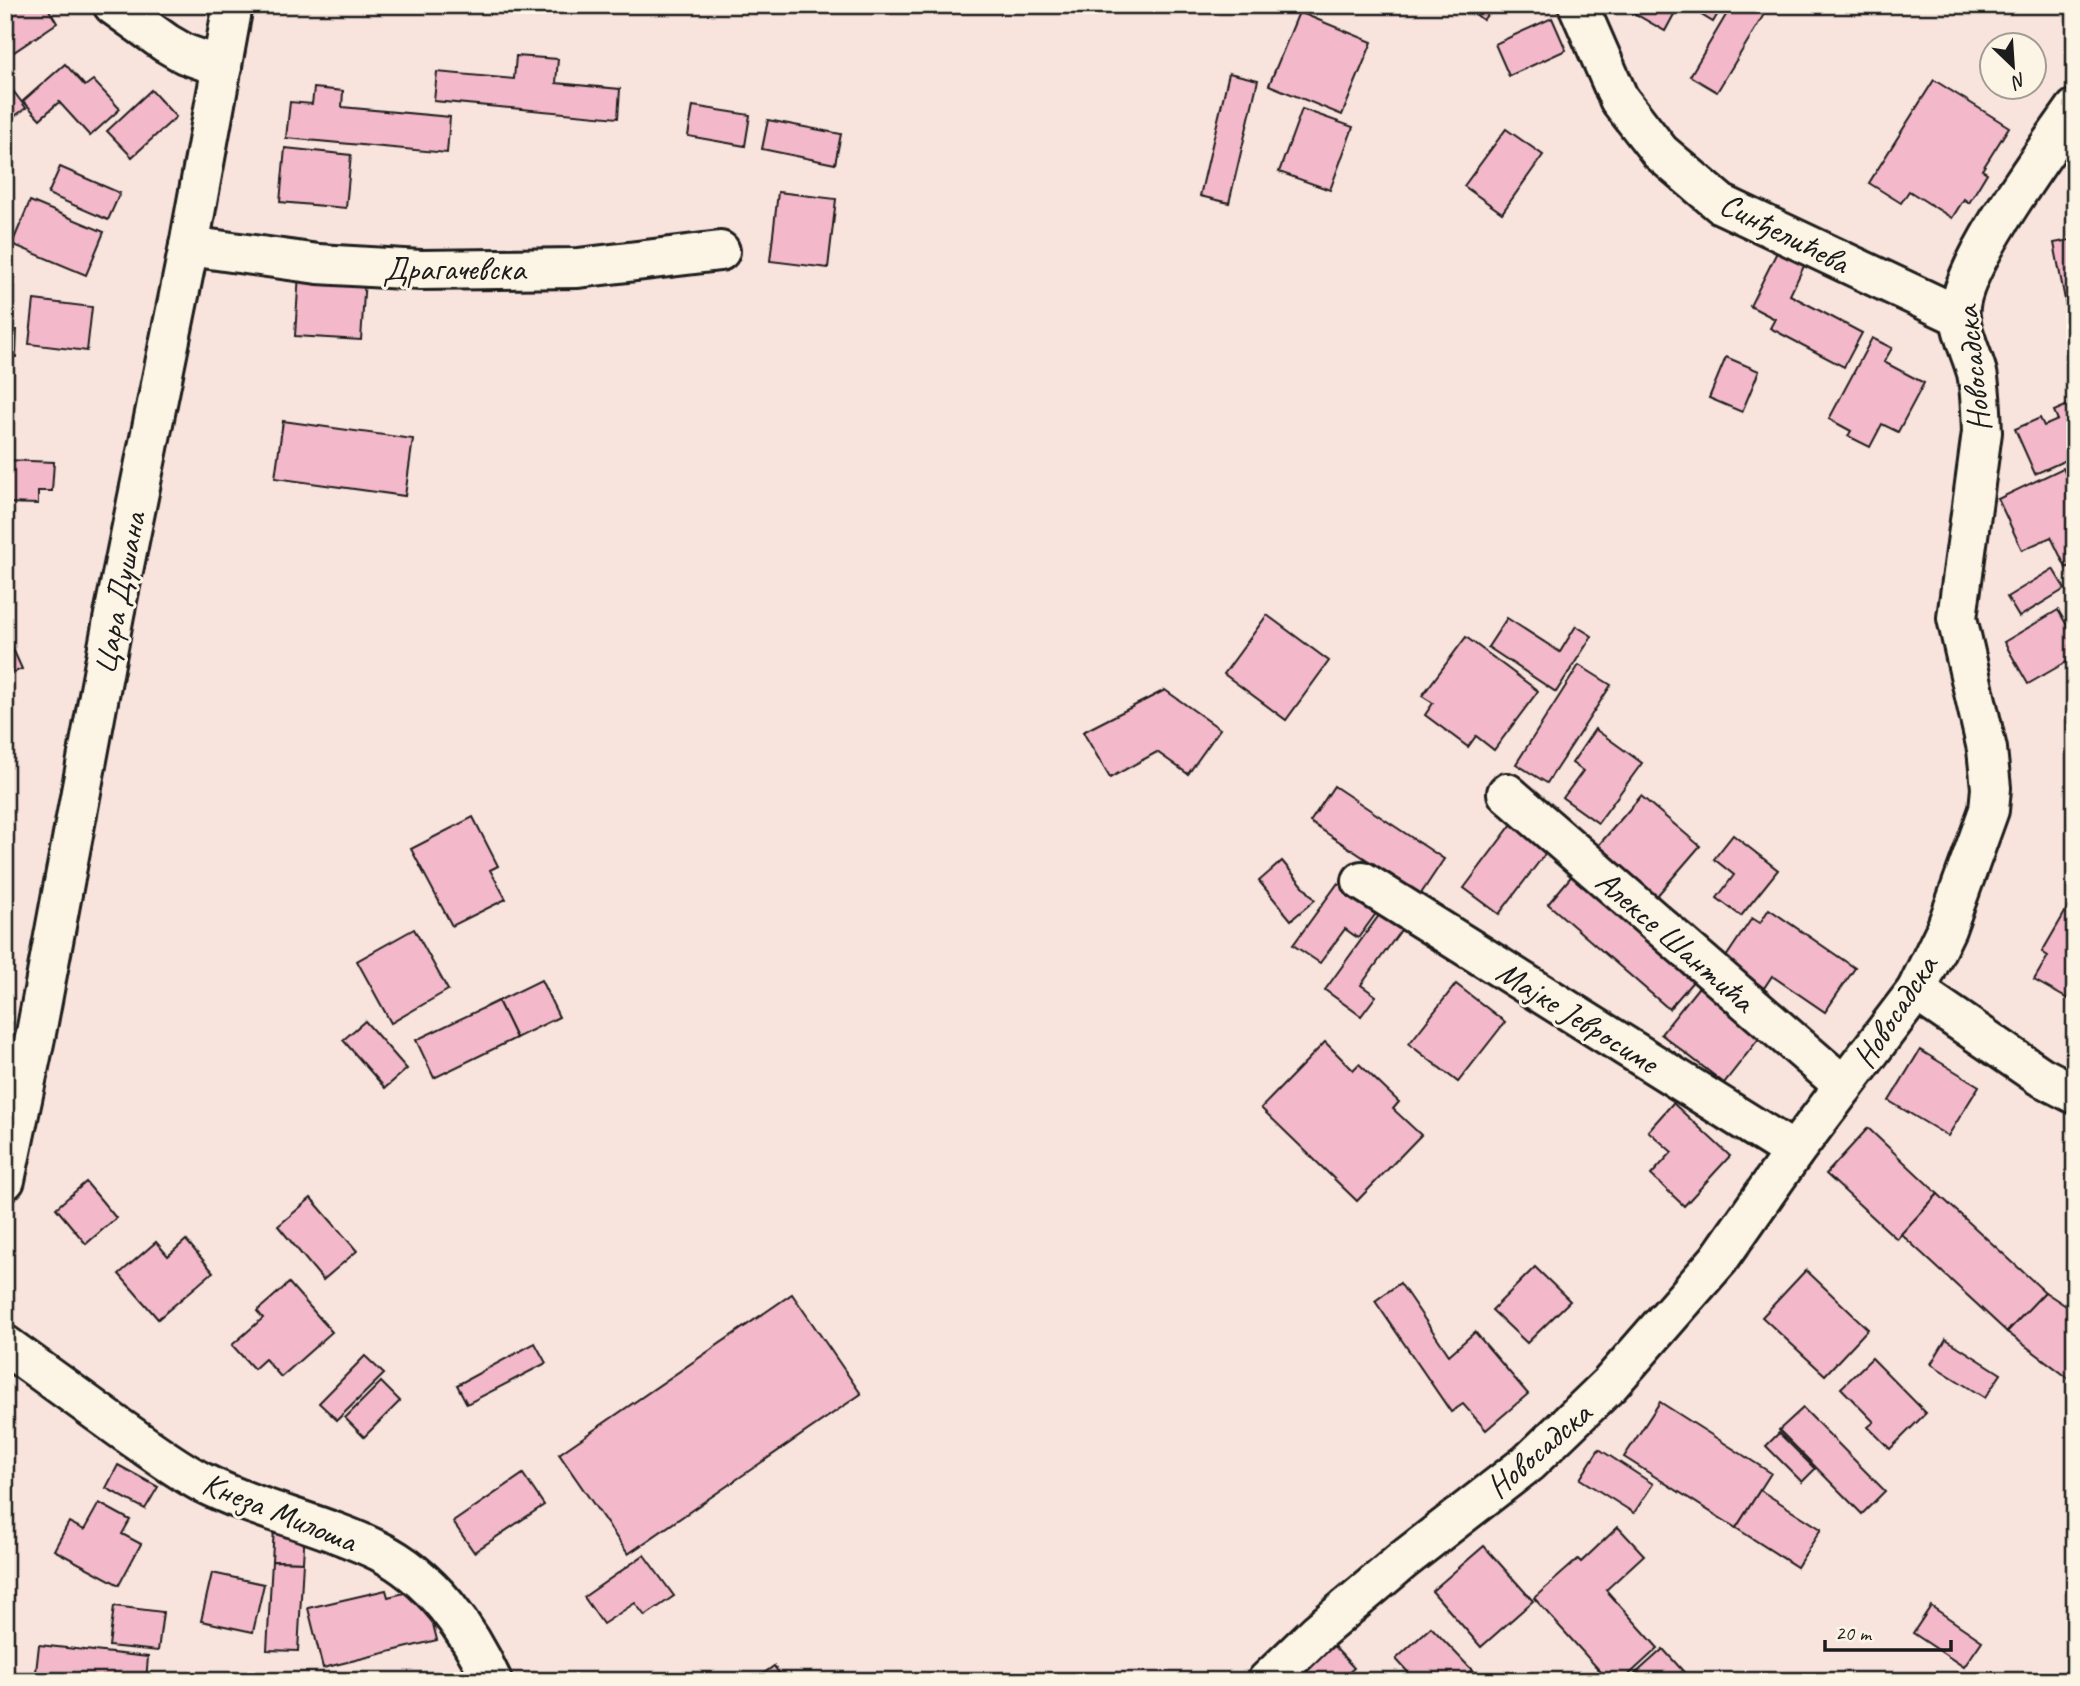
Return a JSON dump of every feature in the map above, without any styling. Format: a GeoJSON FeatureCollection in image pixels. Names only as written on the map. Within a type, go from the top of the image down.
{"type":"FeatureCollection","features":[{"type":"Feature","properties":{"kind":"street"},"geometry":{"type":"LineString","coordinates":[[113,5],[185,54],[222,66]]}},
{"type":"Feature","properties":{"kind":"street","name":"Цара Душана"},"geometry":{"type":"LineString","coordinates":[[5,1180],[36,1033],[111,628],[189,246],[233,5]]}},
{"type":"Feature","properties":{"kind":"street","name":"Синђелићева"},"geometry":{"type":"LineString","coordinates":[[1578,5],[1619,99],[1660,152],[1721,204],[1959,316]]}},
{"type":"Feature","properties":{"kind":"street","name":"Новосадска"},"geometry":{"type":"LineString","coordinates":[[1267,1681],[1318,1632],[1402,1561],[1528,1463],[1611,1384],[1719,1259],[1794,1152],[1916,991],[1946,929],[1989,810],[1991,788],[1987,748],[1957,618],[1982,432],[1977,376],[1959,316],[1962,295],[1972,270],[2004,213],[2075,109]]}},
{"type":"Feature","properties":{"kind":"street","name":"Драгачевска"},"geometry":{"type":"LineString","coordinates":[[189,246],[318,264],[421,270],[578,268],[720,251]]}},
{"type":"Feature","properties":{"kind":"street","name":"Алексе Шантића"},"geometry":{"type":"LineString","coordinates":[[1507,793],[1844,1086]]}},
{"type":"Feature","properties":{"kind":"street","name":"Мајке Јевросиме"},"geometry":{"type":"LineString","coordinates":[[1362,881],[1794,1152]]}},
{"type":"Feature","properties":{"kind":"street"},"geometry":{"type":"LineString","coordinates":[[1916,991],[2040,1076],[2075,1094]]}},
{"type":"Feature","properties":{"kind":"street","name":"Кнеза Милоша"},"geometry":{"type":"LineString","coordinates":[[5,1345],[147,1448],[199,1480],[236,1499],[339,1534],[380,1552],[407,1568],[456,1619],[492,1681]]}},
{"type":"Feature","properties":{"kind":"building"},"geometry":{"type":"Polygon","coordinates":[[[5,5],[46,5],[57,23],[5,58],[5,5]]]}},
{"type":"Feature","properties":{"kind":"building"},"geometry":{"type":"Polygon","coordinates":[[[1464,5],[1495,5],[1483,20],[1464,5]]]}},
{"type":"Feature","properties":{"kind":"building"},"geometry":{"type":"Polygon","coordinates":[[[1629,5],[1679,5],[1665,31],[1627,9],[1629,5]]]}},
{"type":"Feature","properties":{"kind":"building"},"geometry":{"type":"Polygon","coordinates":[[[1685,5],[1723,5],[1713,22],[1685,5]]]}},
{"type":"Feature","properties":{"kind":"building"},"geometry":{"type":"Polygon","coordinates":[[[1732,5],[1757,5],[1766,11],[1717,92],[1690,76],[1732,5]]]}},
{"type":"Feature","properties":{"kind":"building"},"geometry":{"type":"Polygon","coordinates":[[[1299,12],[1372,42],[1342,115],[1269,85],[1299,12]]]}},
{"type":"Feature","properties":{"kind":"building"},"geometry":{"type":"Polygon","coordinates":[[[1552,18],[1566,50],[1509,76],[1495,44],[1552,18]]]}},
{"type":"Feature","properties":{"kind":"building"},"geometry":{"type":"Polygon","coordinates":[[[516,56],[558,59],[556,83],[620,89],[618,118],[434,101],[437,72],[514,79],[516,56]]]}},
{"type":"Feature","properties":{"kind":"building"},"geometry":{"type":"Polygon","coordinates":[[[65,64],[85,86],[93,80],[120,109],[90,136],[59,102],[40,119],[23,101],[65,64]]]}},
{"type":"Feature","properties":{"kind":"building"},"geometry":{"type":"Polygon","coordinates":[[[1229,73],[1258,80],[1229,203],[1200,196],[1229,73]]]}},
{"type":"Feature","properties":{"kind":"building"},"geometry":{"type":"Polygon","coordinates":[[[5,80],[26,108],[5,123],[5,80]]]}},
{"type":"Feature","properties":{"kind":"building"},"geometry":{"type":"Polygon","coordinates":[[[1934,80],[2009,127],[1982,170],[1987,173],[1969,203],[1964,199],[1952,218],[1909,191],[1901,203],[1869,183],[1934,80]]]}},
{"type":"Feature","properties":{"kind":"building"},"geometry":{"type":"Polygon","coordinates":[[[314,88],[343,91],[342,107],[450,117],[447,153],[286,138],[290,102],[312,104],[314,88]]]}},
{"type":"Feature","properties":{"kind":"building"},"geometry":{"type":"Polygon","coordinates":[[[151,90],[176,117],[132,157],[107,131],[151,90]]]}},
{"type":"Feature","properties":{"kind":"building"},"geometry":{"type":"Polygon","coordinates":[[[693,106],[750,115],[745,146],[688,136],[693,106]]]}},
{"type":"Feature","properties":{"kind":"building"},"geometry":{"type":"Polygon","coordinates":[[[1302,109],[1353,127],[1330,190],[1279,172],[1302,109]]]}},
{"type":"Feature","properties":{"kind":"building"},"geometry":{"type":"Polygon","coordinates":[[[768,120],[841,134],[835,164],[762,149],[768,120]]]}},
{"type":"Feature","properties":{"kind":"building"},"geometry":{"type":"Polygon","coordinates":[[[1506,129],[1543,155],[1502,213],[1464,186],[1506,129]]]}},
{"type":"Feature","properties":{"kind":"building"},"geometry":{"type":"Polygon","coordinates":[[[285,148],[351,155],[346,208],[280,202],[285,148]]]}},
{"type":"Feature","properties":{"kind":"building"},"geometry":{"type":"Polygon","coordinates":[[[60,167],[120,193],[108,220],[48,194],[60,167]]]}},
{"type":"Feature","properties":{"kind":"building"},"geometry":{"type":"Polygon","coordinates":[[[778,192],[836,199],[828,268],[770,261],[778,192]]]}},
{"type":"Feature","properties":{"kind":"building"},"geometry":{"type":"Polygon","coordinates":[[[30,201],[104,232],[86,275],[12,244],[30,201]]]}},
{"type":"Feature","properties":{"kind":"building"},"geometry":{"type":"Polygon","coordinates":[[[2075,239],[2075,303],[2066,305],[2054,243],[2075,239]]]}},
{"type":"Feature","properties":{"kind":"building"},"geometry":{"type":"Polygon","coordinates":[[[1779,248],[1806,262],[1790,295],[1862,333],[1844,367],[1770,328],[1775,319],[1750,306],[1779,248]]]}},
{"type":"Feature","properties":{"kind":"building"},"geometry":{"type":"Polygon","coordinates":[[[299,273],[365,278],[361,340],[295,336],[299,273]]]}},
{"type":"Feature","properties":{"kind":"building"},"geometry":{"type":"Polygon","coordinates":[[[34,300],[92,307],[87,351],[29,344],[34,300]]]}},
{"type":"Feature","properties":{"kind":"building"},"geometry":{"type":"Polygon","coordinates":[[[5,330],[17,330],[16,357],[5,357],[5,330]]]}},
{"type":"Feature","properties":{"kind":"building"},"geometry":{"type":"Polygon","coordinates":[[[1872,338],[1892,348],[1884,362],[1924,383],[1898,432],[1882,424],[1870,447],[1848,436],[1851,431],[1829,419],[1872,338]]]}},
{"type":"Feature","properties":{"kind":"building"},"geometry":{"type":"Polygon","coordinates":[[[1726,357],[1759,371],[1742,412],[1709,398],[1726,357]]]}},
{"type":"Feature","properties":{"kind":"building"},"geometry":{"type":"Polygon","coordinates":[[[2070,404],[2075,412],[2075,456],[2035,474],[2015,429],[2040,418],[2044,426],[2058,420],[2054,411],[2070,404]]]}},
{"type":"Feature","properties":{"kind":"building"},"geometry":{"type":"Polygon","coordinates":[[[283,421],[413,439],[405,496],[275,478],[283,421]]]}},
{"type":"Feature","properties":{"kind":"building"},"geometry":{"type":"Polygon","coordinates":[[[5,460],[54,462],[52,491],[38,491],[38,504],[5,503],[5,460]]]}},
{"type":"Feature","properties":{"kind":"building"},"geometry":{"type":"Polygon","coordinates":[[[2063,468],[2075,495],[2075,564],[2066,568],[2051,537],[2022,550],[1998,499],[2063,468]]]}},
{"type":"Feature","properties":{"kind":"building"},"geometry":{"type":"Polygon","coordinates":[[[2053,569],[2065,589],[2019,617],[2007,597],[2053,569]]]}},
{"type":"Feature","properties":{"kind":"building"},"geometry":{"type":"Polygon","coordinates":[[[2058,610],[2075,639],[2075,657],[2028,684],[2004,642],[2058,610]]]}},
{"type":"Feature","properties":{"kind":"building"},"geometry":{"type":"Polygon","coordinates":[[[1267,615],[1329,661],[1286,720],[1224,674],[1267,615]]]}},
{"type":"Feature","properties":{"kind":"building"},"geometry":{"type":"Polygon","coordinates":[[[1507,618],[1560,652],[1576,626],[1592,636],[1556,692],[1488,647],[1507,618]]]}},
{"type":"Feature","properties":{"kind":"building"},"geometry":{"type":"Polygon","coordinates":[[[5,631],[22,669],[5,676],[5,631]]]}},
{"type":"Feature","properties":{"kind":"building"},"geometry":{"type":"Polygon","coordinates":[[[1466,637],[1538,691],[1494,750],[1476,736],[1468,747],[1425,715],[1433,703],[1422,696],[1466,637]]]}},
{"type":"Feature","properties":{"kind":"building"},"geometry":{"type":"Polygon","coordinates":[[[1579,665],[1611,685],[1547,783],[1516,764],[1579,665]]]}},
{"type":"Feature","properties":{"kind":"building"},"geometry":{"type":"Polygon","coordinates":[[[1165,690],[1220,729],[1188,774],[1157,752],[1110,778],[1083,732],[1165,690]]]}},
{"type":"Feature","properties":{"kind":"building"},"geometry":{"type":"Polygon","coordinates":[[[1595,729],[1642,763],[1598,823],[1563,798],[1583,771],[1572,763],[1595,729]]]}},
{"type":"Feature","properties":{"kind":"building"},"geometry":{"type":"Polygon","coordinates":[[[1334,786],[1444,859],[1420,895],[1310,822],[1334,786]]]}},
{"type":"Feature","properties":{"kind":"building"},"geometry":{"type":"Polygon","coordinates":[[[1641,796],[1700,846],[1656,897],[1597,847],[1641,796]]]}},
{"type":"Feature","properties":{"kind":"building"},"geometry":{"type":"Polygon","coordinates":[[[473,817],[498,866],[490,870],[506,899],[452,926],[411,849],[473,817]]]}},
{"type":"Feature","properties":{"kind":"building"},"geometry":{"type":"Polygon","coordinates":[[[1512,824],[1548,850],[1499,914],[1464,888],[1512,824]]]}},
{"type":"Feature","properties":{"kind":"building"},"geometry":{"type":"Polygon","coordinates":[[[1733,835],[1778,870],[1741,916],[1717,898],[1734,875],[1714,859],[1733,835]]]}},
{"type":"Feature","properties":{"kind":"building"},"geometry":{"type":"Polygon","coordinates":[[[1282,861],[1315,900],[1291,920],[1259,881],[1282,861]]]}},
{"type":"Feature","properties":{"kind":"building"},"geometry":{"type":"Polygon","coordinates":[[[1575,872],[1696,978],[1669,1009],[1548,904],[1575,872]]]}},
{"type":"Feature","properties":{"kind":"building"},"geometry":{"type":"Polygon","coordinates":[[[1338,883],[1377,912],[1358,938],[1345,929],[1320,963],[1293,945],[1338,883]]]}},
{"type":"Feature","properties":{"kind":"building"},"geometry":{"type":"Polygon","coordinates":[[[2075,895],[2075,1003],[2034,980],[2048,956],[2042,952],[2075,895]]]}},
{"type":"Feature","properties":{"kind":"building"},"geometry":{"type":"Polygon","coordinates":[[[1769,909],[1855,968],[1825,1012],[1772,976],[1764,988],[1724,960],[1752,918],[1760,923],[1769,909]]]}},
{"type":"Feature","properties":{"kind":"building"},"geometry":{"type":"Polygon","coordinates":[[[1380,914],[1401,930],[1361,985],[1376,996],[1361,1016],[1325,990],[1380,914]]]}},
{"type":"Feature","properties":{"kind":"building"},"geometry":{"type":"Polygon","coordinates":[[[414,929],[448,990],[391,1023],[357,961],[414,929]]]}},
{"type":"Feature","properties":{"kind":"building"},"geometry":{"type":"Polygon","coordinates":[[[541,980],[559,1017],[516,1038],[498,1001],[541,980]]]}},
{"type":"Feature","properties":{"kind":"building"},"geometry":{"type":"Polygon","coordinates":[[[1702,983],[1764,1032],[1724,1083],[1661,1034],[1702,983]]]}},
{"type":"Feature","properties":{"kind":"building"},"geometry":{"type":"Polygon","coordinates":[[[1456,984],[1505,1022],[1458,1082],[1409,1044],[1456,984]]]}},
{"type":"Feature","properties":{"kind":"building"},"geometry":{"type":"Polygon","coordinates":[[[498,1001],[516,1038],[434,1078],[416,1040],[498,1001]]]}},
{"type":"Feature","properties":{"kind":"building"},"geometry":{"type":"Polygon","coordinates":[[[365,1021],[407,1069],[385,1088],[343,1040],[365,1021]]]}},
{"type":"Feature","properties":{"kind":"building"},"geometry":{"type":"Polygon","coordinates":[[[1325,1042],[1353,1070],[1359,1064],[1399,1102],[1393,1109],[1421,1135],[1357,1201],[1261,1108],[1325,1042]]]}},
{"type":"Feature","properties":{"kind":"building"},"geometry":{"type":"Polygon","coordinates":[[[1920,1050],[1979,1086],[1948,1136],[1889,1101],[1920,1050]]]}},
{"type":"Feature","properties":{"kind":"building"},"geometry":{"type":"Polygon","coordinates":[[[1673,1103],[1730,1156],[1684,1206],[1651,1175],[1672,1152],[1648,1131],[1673,1103]]]}},
{"type":"Feature","properties":{"kind":"building"},"geometry":{"type":"Polygon","coordinates":[[[1868,1128],[1938,1194],[1897,1239],[1826,1174],[1868,1128]]]}},
{"type":"Feature","properties":{"kind":"building"},"geometry":{"type":"Polygon","coordinates":[[[86,1182],[116,1218],[86,1244],[56,1208],[86,1182]]]}},
{"type":"Feature","properties":{"kind":"building"},"geometry":{"type":"Polygon","coordinates":[[[1938,1194],[2045,1292],[2007,1332],[1901,1234],[1938,1194]]]}},
{"type":"Feature","properties":{"kind":"building"},"geometry":{"type":"Polygon","coordinates":[[[311,1198],[357,1251],[323,1280],[278,1226],[311,1198]]]}},
{"type":"Feature","properties":{"kind":"building"},"geometry":{"type":"Polygon","coordinates":[[[186,1240],[213,1272],[158,1319],[119,1274],[156,1242],[168,1256],[186,1240]]]}},
{"type":"Feature","properties":{"kind":"building"},"geometry":{"type":"Polygon","coordinates":[[[1535,1267],[1570,1301],[1527,1343],[1492,1310],[1535,1267]]]}},
{"type":"Feature","properties":{"kind":"building"},"geometry":{"type":"Polygon","coordinates":[[[1806,1270],[1868,1329],[1825,1375],[1762,1317],[1806,1270]]]}},
{"type":"Feature","properties":{"kind":"building"},"geometry":{"type":"Polygon","coordinates":[[[289,1283],[332,1332],[281,1377],[265,1359],[254,1369],[232,1345],[263,1318],[257,1311],[289,1283]]]}},
{"type":"Feature","properties":{"kind":"building"},"geometry":{"type":"Polygon","coordinates":[[[1400,1283],[1449,1355],[1475,1332],[1528,1394],[1486,1430],[1463,1404],[1451,1412],[1375,1301],[1400,1283]]]}},
{"type":"Feature","properties":{"kind":"building"},"geometry":{"type":"Polygon","coordinates":[[[2045,1292],[2075,1312],[2075,1383],[2007,1332],[2045,1292]]]}},
{"type":"Feature","properties":{"kind":"building"},"geometry":{"type":"Polygon","coordinates":[[[792,1294],[861,1394],[628,1554],[559,1454],[792,1294]]]}},
{"type":"Feature","properties":{"kind":"building"},"geometry":{"type":"Polygon","coordinates":[[[1946,1339],[2001,1374],[1985,1398],[1931,1364],[1946,1339]]]}},
{"type":"Feature","properties":{"kind":"building"},"geometry":{"type":"Polygon","coordinates":[[[535,1343],[546,1363],[467,1404],[457,1385],[535,1343]]]}},
{"type":"Feature","properties":{"kind":"building"},"geometry":{"type":"Polygon","coordinates":[[[365,1356],[384,1374],[337,1420],[319,1403],[365,1356]]]}},
{"type":"Feature","properties":{"kind":"building"},"geometry":{"type":"Polygon","coordinates":[[[1872,1358],[1926,1413],[1890,1449],[1868,1427],[1874,1422],[1841,1388],[1872,1358]]]}},
{"type":"Feature","properties":{"kind":"building"},"geometry":{"type":"Polygon","coordinates":[[[381,1382],[400,1401],[364,1437],[345,1418],[381,1382]]]}},
{"type":"Feature","properties":{"kind":"building"},"geometry":{"type":"Polygon","coordinates":[[[1660,1402],[1771,1473],[1736,1528],[1624,1457],[1660,1402]]]}},
{"type":"Feature","properties":{"kind":"building"},"geometry":{"type":"Polygon","coordinates":[[[1803,1408],[1885,1491],[1862,1514],[1779,1430],[1803,1408]]]}},
{"type":"Feature","properties":{"kind":"building"},"geometry":{"type":"Polygon","coordinates":[[[1779,1433],[1815,1469],[1802,1482],[1766,1446],[1779,1433]]]}},
{"type":"Feature","properties":{"kind":"building"},"geometry":{"type":"Polygon","coordinates":[[[1599,1449],[1653,1484],[1634,1513],[1580,1479],[1599,1449]]]}},
{"type":"Feature","properties":{"kind":"building"},"geometry":{"type":"Polygon","coordinates":[[[118,1465],[158,1487],[145,1509],[106,1488],[118,1465]]]}},
{"type":"Feature","properties":{"kind":"building"},"geometry":{"type":"Polygon","coordinates":[[[523,1474],[544,1505],[474,1552],[453,1522],[523,1474]]]}},
{"type":"Feature","properties":{"kind":"building"},"geometry":{"type":"Polygon","coordinates":[[[1760,1490],[1821,1529],[1797,1567],[1736,1528],[1760,1490]]]}},
{"type":"Feature","properties":{"kind":"building"},"geometry":{"type":"Polygon","coordinates":[[[99,1503],[130,1520],[122,1534],[141,1544],[119,1585],[54,1550],[69,1522],[84,1530],[99,1503]]]}},
{"type":"Feature","properties":{"kind":"building"},"geometry":{"type":"Polygon","coordinates":[[[1618,1527],[1644,1555],[1606,1590],[1658,1648],[1622,1681],[1609,1681],[1534,1598],[1578,1559],[1581,1562],[1618,1527]]]}},
{"type":"Feature","properties":{"kind":"building"},"geometry":{"type":"Polygon","coordinates":[[[274,1528],[305,1529],[303,1562],[272,1561],[274,1528]]]}},
{"type":"Feature","properties":{"kind":"building"},"geometry":{"type":"Polygon","coordinates":[[[1484,1546],[1533,1601],[1481,1647],[1432,1591],[1484,1546]]]}},
{"type":"Feature","properties":{"kind":"building"},"geometry":{"type":"Polygon","coordinates":[[[644,1555],[674,1596],[645,1616],[635,1603],[603,1624],[584,1597],[644,1555]]]}},
{"type":"Feature","properties":{"kind":"building"},"geometry":{"type":"Polygon","coordinates":[[[272,1561],[303,1562],[298,1651],[267,1650],[272,1561]]]}},
{"type":"Feature","properties":{"kind":"building"},"geometry":{"type":"Polygon","coordinates":[[[212,1573],[264,1584],[253,1632],[201,1621],[212,1573]]]}},
{"type":"Feature","properties":{"kind":"building"},"geometry":{"type":"Polygon","coordinates":[[[424,1588],[437,1640],[323,1668],[308,1608],[386,1590],[388,1597],[424,1588]]]}},
{"type":"Feature","properties":{"kind":"building"},"geometry":{"type":"Polygon","coordinates":[[[114,1606],[163,1612],[158,1651],[109,1646],[114,1606]]]}},
{"type":"Feature","properties":{"kind":"building"},"geometry":{"type":"Polygon","coordinates":[[[1931,1606],[1982,1641],[1964,1667],[1913,1633],[1931,1606]]]}},
{"type":"Feature","properties":{"kind":"building"},"geometry":{"type":"Polygon","coordinates":[[[1431,1627],[1472,1670],[1460,1681],[1416,1681],[1396,1659],[1431,1627]]]}},
{"type":"Feature","properties":{"kind":"building"},"geometry":{"type":"Polygon","coordinates":[[[1329,1641],[1354,1668],[1339,1681],[1284,1681],[1329,1641]]]}},
{"type":"Feature","properties":{"kind":"building"},"geometry":{"type":"Polygon","coordinates":[[[39,1645],[148,1657],[146,1681],[35,1681],[39,1645]]]}},
{"type":"Feature","properties":{"kind":"building"},"geometry":{"type":"Polygon","coordinates":[[[1663,1649],[1692,1681],[1642,1681],[1635,1674],[1663,1649]]]}},
{"type":"Feature","properties":{"kind":"building"},"geometry":{"type":"Polygon","coordinates":[[[5,1666],[12,1669],[9,1681],[5,1681],[5,1666]]]}},
{"type":"Feature","properties":{"kind":"building"},"geometry":{"type":"Polygon","coordinates":[[[774,1666],[784,1681],[753,1681],[774,1666]]]}},
{"type":"Feature","properties":{"kind":"building"},"geometry":{"type":"Polygon","coordinates":[[[1472,1670],[1481,1681],[1460,1681],[1472,1670]]]}},
{"type":"Feature","properties":{"kind":"building"},"geometry":{"type":"Polygon","coordinates":[[[841,1674],[846,1681],[831,1681],[841,1674]]]}},
{"type":"Feature","properties":{"kind":"building"},"geometry":{"type":"Polygon","coordinates":[[[334,1675],[335,1681],[276,1681],[334,1675]]]}}]}
